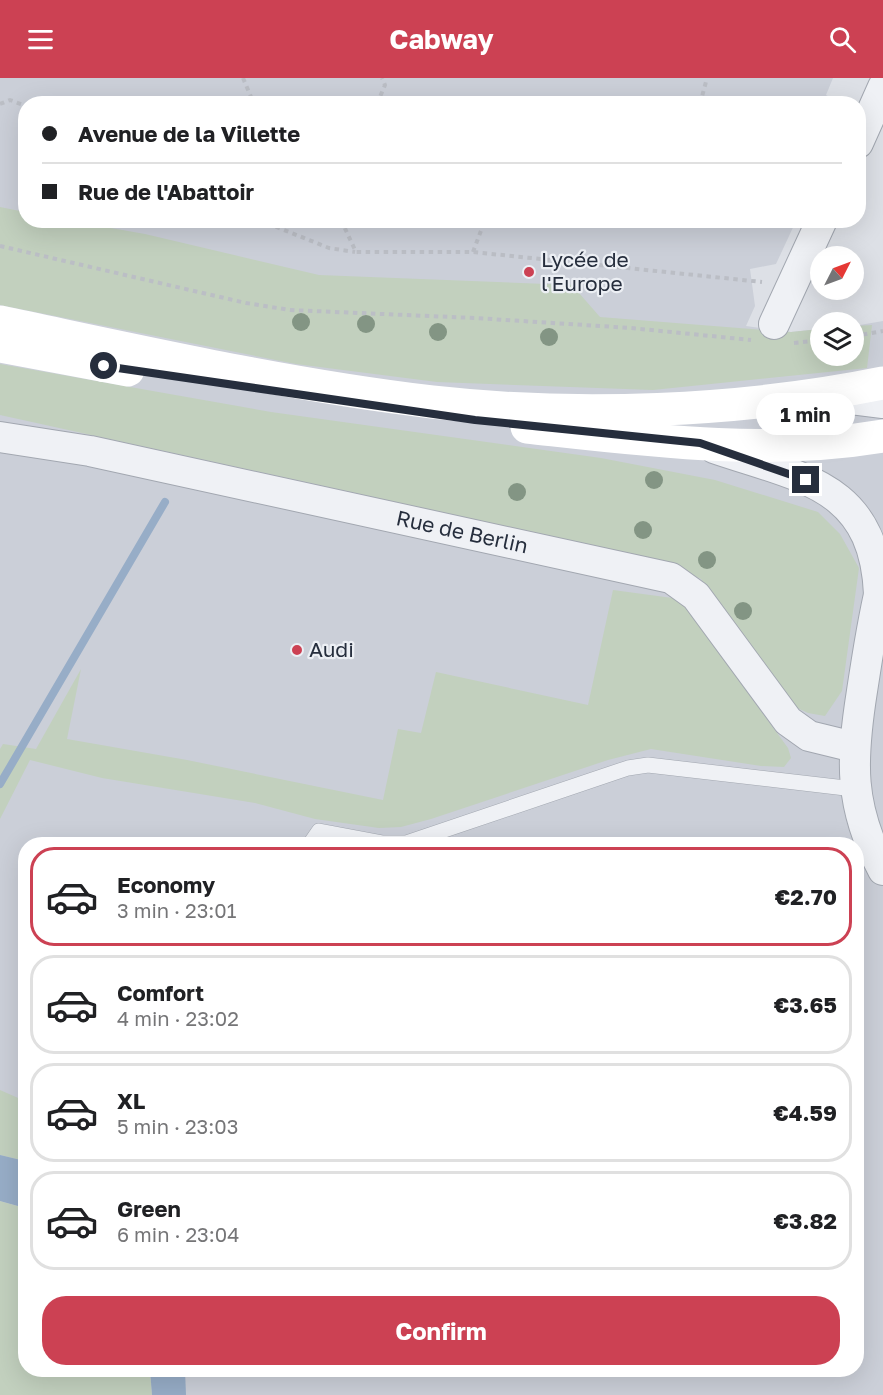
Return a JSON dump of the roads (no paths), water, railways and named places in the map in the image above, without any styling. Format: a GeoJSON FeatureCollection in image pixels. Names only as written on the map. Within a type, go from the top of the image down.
{"type":"FeatureCollection","features":[{"type":"Feature","properties":{"kind":"main road"},"geometry":{"type":"LineString","coordinates":[[0,322],[324,386],[462,405],[626,408],[747,403],[883,383]]}},
{"type":"Feature","properties":{"kind":"main road"},"geometry":{"type":"LineString","coordinates":[[0,346],[125,370],[422,413],[568,431],[700,443],[787,447],[883,436]]}},
{"type":"Feature","properties":{"kind":"street"},"geometry":{"type":"LineString","coordinates":[[868,137],[883,87]]}},
{"type":"Feature","properties":{"kind":"street"},"geometry":{"type":"LineString","coordinates":[[772,336],[818,228]]}},
{"type":"Feature","properties":{"kind":"street"},"geometry":{"type":"LineString","coordinates":[[812,394],[883,403]]}},
{"type":"Feature","properties":{"kind":"street","name":"Rue de Berlin"},"geometry":{"type":"LineString","coordinates":[[0,437],[90,451],[671,578],[696,596],[788,721],[809,736],[854,747]]}},
{"type":"Feature","properties":{"kind":"street"},"geometry":{"type":"LineString","coordinates":[[700,443],[806,480],[827,490],[860,520],[870,541],[881,586],[870,635],[854,747],[854,789],[861,822],[883,870]]}},
{"type":"Feature","properties":{"kind":"street"},"geometry":{"type":"LineString","coordinates":[[862,692],[883,634]]}},
{"type":"Feature","properties":{"kind":"lane"},"geometry":{"type":"LineString","coordinates":[[424,837],[628,768],[648,765],[854,789]]}},
{"type":"Feature","properties":{"kind":"lane"},"geometry":{"type":"LineString","coordinates":[[315,837],[319,831],[351,837]]}},
{"type":"Feature","properties":{"kind":"water"},"geometry":{"type":"Polygon","coordinates":[[[0,1155],[18,1159],[18,1206],[0,1201],[0,1155]]]}},
{"type":"Feature","properties":{"kind":"water"},"geometry":{"type":"Polygon","coordinates":[[[151,1377],[185,1377],[186,1395],[152,1395],[151,1377]]]}},
{"type":"Feature","properties":{"kind":"waterway"},"geometry":{"type":"LineString","coordinates":[[0,784],[165,502]]}},
{"type":"Feature","properties":{"kind":"place","name":"Lycée de l'Europe"},"geometry":{"type":"Point","coordinates":[529,272]}},
{"type":"Feature","properties":{"kind":"place","name":"Audi"},"geometry":{"type":"Point","coordinates":[297,650]}}]}
